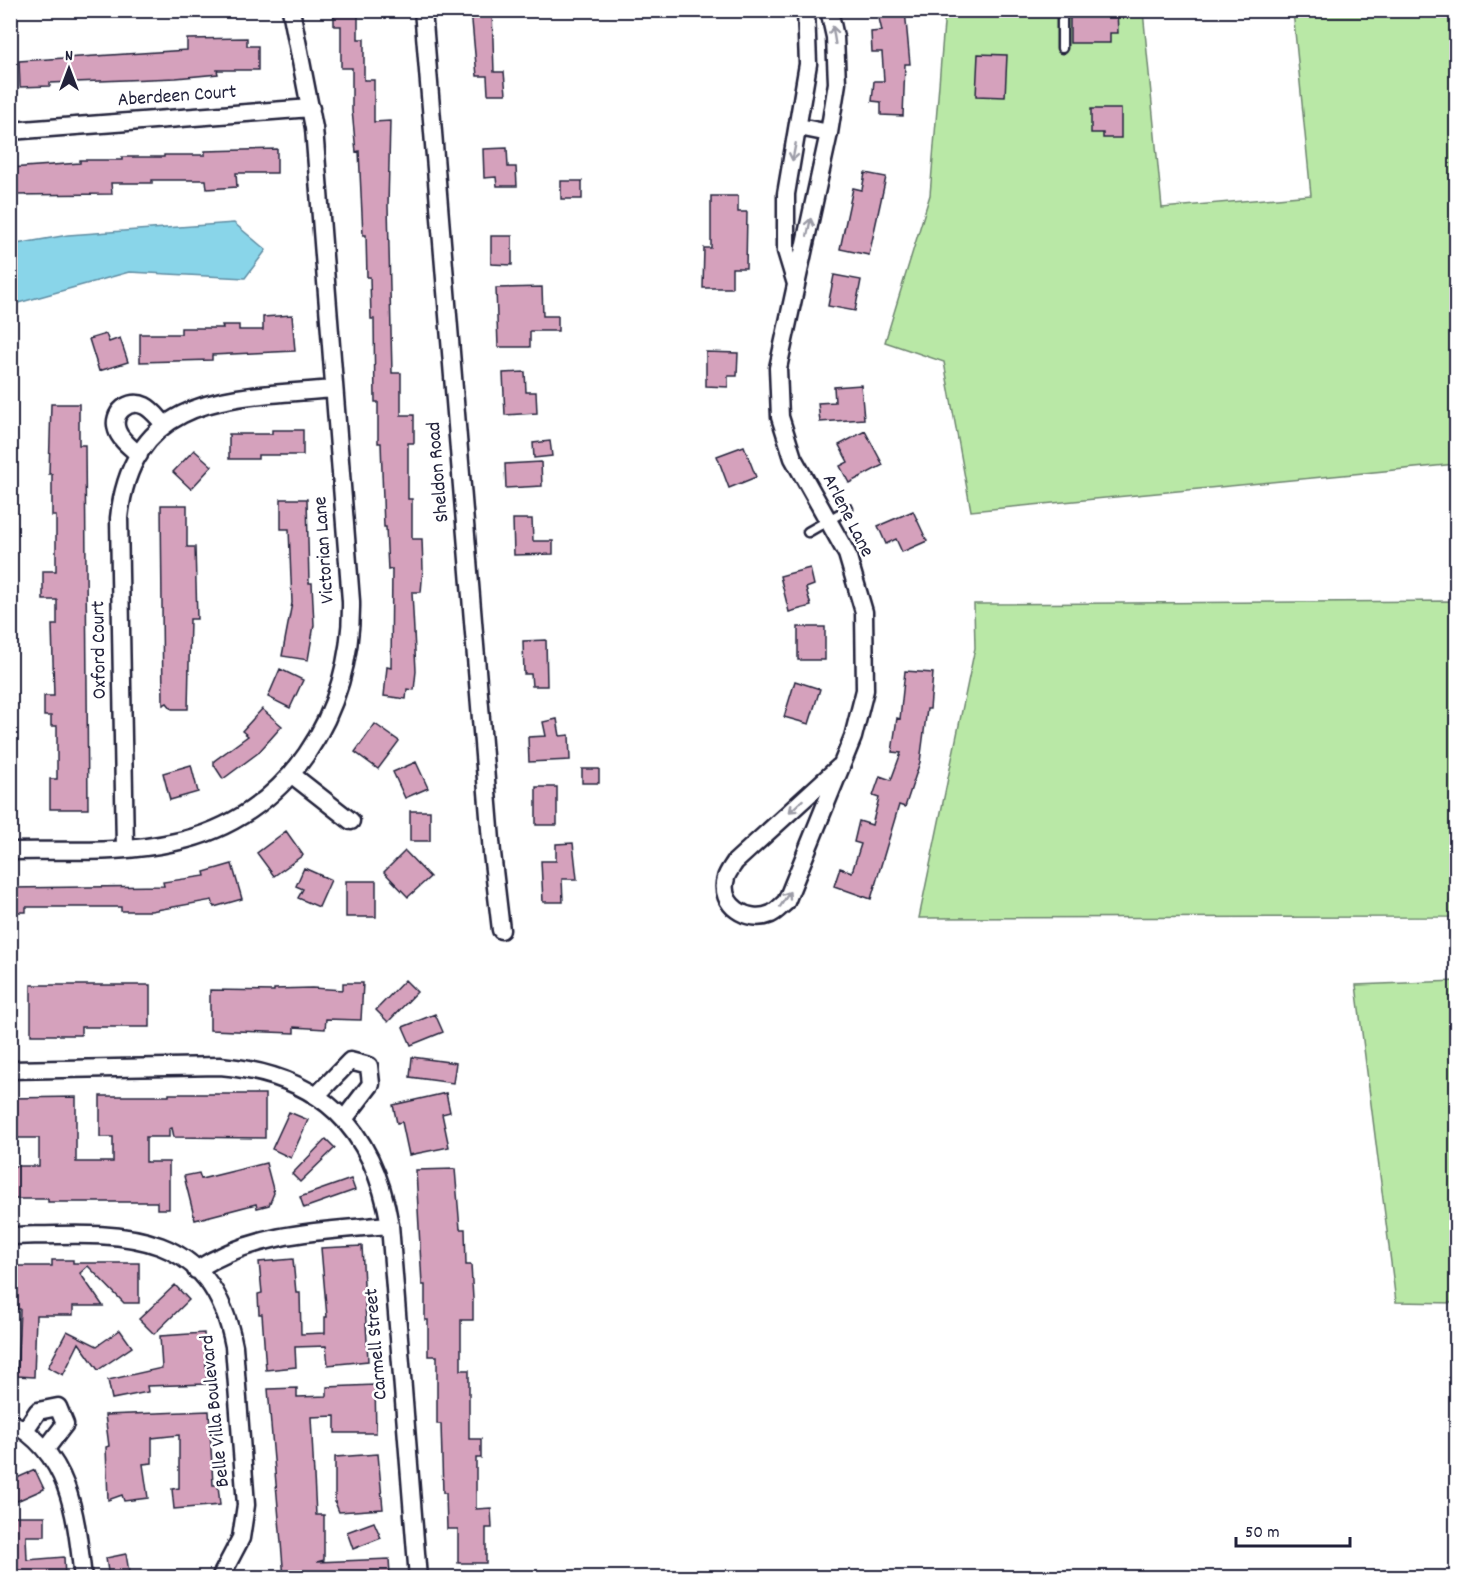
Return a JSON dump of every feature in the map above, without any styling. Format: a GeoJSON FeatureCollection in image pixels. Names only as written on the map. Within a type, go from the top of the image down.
{"type":"FeatureCollection","features":[{"type":"Feature","properties":{"kind":"street","name":"Victorian Lane"},"geometry":{"type":"LineString","coordinates":[[10,851],[125,848],[176,842],[218,828],[256,805],[291,774],[314,744],[329,716],[341,684],[350,643],[351,601],[311,108],[295,44],[291,10]]}},
{"type":"Feature","properties":{"kind":"street","name":"Sheldon Road"},"geometry":{"type":"LineString","coordinates":[[423,10],[491,842],[501,930]]}},
{"type":"Feature","properties":{"kind":"street","name":"Arlene Lane"},"geometry":{"type":"LineString","coordinates":[[796,284],[786,251],[786,194],[808,64],[806,10]]}},
{"type":"Feature","properties":{"kind":"street","name":"Arlene Lane"},"geometry":{"type":"LineString","coordinates":[[829,10],[835,37],[837,83],[829,133],[778,368],[780,417],[793,458],[847,554],[864,612],[865,690],[853,737],[786,902],[772,914],[752,918],[737,911],[727,896],[725,880],[735,862],[839,767]]}},
{"type":"Feature","properties":{"kind":"street","name":"Aberdeen Court"},"geometry":{"type":"LineString","coordinates":[[10,131],[311,108]]}},
{"type":"Feature","properties":{"kind":"street"},"geometry":{"type":"LineString","coordinates":[[799,127],[829,133]]}},
{"type":"Feature","properties":{"kind":"street","name":"Oxford Court"},"geometry":{"type":"LineString","coordinates":[[125,848],[119,518],[125,485],[139,455],[165,426],[193,408],[221,399],[334,389]]}},
{"type":"Feature","properties":{"kind":"street"},"geometry":{"type":"LineString","coordinates":[[139,455],[116,430],[115,422],[123,407],[132,403],[142,404],[165,426]]}},
{"type":"Feature","properties":{"kind":"street"},"geometry":{"type":"LineString","coordinates":[[291,774],[351,820]]}},
{"type":"Feature","properties":{"kind":"street"},"geometry":{"type":"LineString","coordinates":[[318,1095],[350,1061],[369,1066],[371,1084],[345,1118]]}},
{"type":"Feature","properties":{"kind":"street","name":"Carmell Street"},"geometry":{"type":"LineString","coordinates":[[10,1070],[231,1067],[266,1074],[318,1095],[345,1118],[375,1170],[385,1197],[390,1225],[418,1578]]}},
{"type":"Feature","properties":{"kind":"street"},"geometry":{"type":"LineString","coordinates":[[196,1270],[226,1252],[268,1238],[298,1232],[390,1225]]}},
{"type":"Feature","properties":{"kind":"street","name":"Belle Villa Boulevard"},"geometry":{"type":"LineString","coordinates":[[10,1236],[113,1234],[137,1237],[176,1254],[196,1270],[222,1305],[234,1346],[246,1505],[241,1538],[228,1574]]}},
{"type":"Feature","properties":{"kind":"street"},"geometry":{"type":"LineString","coordinates":[[46,1449],[65,1424],[58,1407],[38,1411],[18,1426],[46,1449],[69,1491],[78,1529],[83,1578]]}},
{"type":"Feature","properties":{"kind":"lane"},"geometry":{"type":"LineString","coordinates":[[1062,10],[1062,48]]}},
{"type":"Feature","properties":{"kind":"lane"},"geometry":{"type":"LineString","coordinates":[[808,532],[848,510]]}},
{"type":"Feature","properties":{"kind":"green space"},"geometry":{"type":"Polygon","coordinates":[[[945,11],[1143,11],[1162,208],[1311,195],[1293,11],[1456,11],[1456,464],[971,511],[944,362],[885,342],[930,195],[945,11]]]}},
{"type":"Feature","properties":{"kind":"green space"},"geometry":{"type":"Polygon","coordinates":[[[1456,601],[1456,917],[919,918],[975,648],[974,604],[1456,601]]]}},
{"type":"Feature","properties":{"kind":"green space"},"geometry":{"type":"Polygon","coordinates":[[[1456,981],[1456,1303],[1396,1302],[1356,985],[1456,981]]]}},
{"type":"Feature","properties":{"kind":"water"},"geometry":{"type":"Polygon","coordinates":[[[234,223],[266,250],[245,278],[129,272],[11,305],[11,245],[68,235],[234,223]]]}},
{"type":"Feature","properties":{"kind":"building"},"geometry":{"type":"Polygon","coordinates":[[[334,10],[358,10],[358,39],[364,39],[364,80],[374,80],[374,122],[390,121],[388,206],[392,373],[401,373],[401,415],[414,415],[414,443],[408,443],[408,499],[412,499],[412,539],[422,539],[423,569],[421,592],[412,592],[416,671],[414,690],[407,689],[406,699],[384,696],[387,667],[391,668],[392,569],[388,570],[381,443],[378,443],[378,402],[375,402],[374,319],[371,319],[366,235],[363,235],[359,151],[356,152],[352,110],[352,68],[341,68],[341,26],[334,26],[334,10]]]}},
{"type":"Feature","properties":{"kind":"building"},"geometry":{"type":"Polygon","coordinates":[[[471,10],[492,10],[494,72],[504,72],[506,94],[488,94],[487,76],[477,76],[471,10]]]}},
{"type":"Feature","properties":{"kind":"building"},"geometry":{"type":"Polygon","coordinates":[[[877,10],[905,10],[910,64],[905,64],[903,116],[881,115],[881,102],[872,101],[874,81],[884,81],[882,52],[872,52],[871,32],[882,31],[877,10]]]}},
{"type":"Feature","properties":{"kind":"building"},"geometry":{"type":"Polygon","coordinates":[[[1070,10],[1117,10],[1118,33],[1110,33],[1110,43],[1070,43],[1070,10]]]}},
{"type":"Feature","properties":{"kind":"building"},"geometry":{"type":"Polygon","coordinates":[[[247,38],[247,46],[258,46],[258,70],[217,70],[218,74],[176,78],[50,83],[50,86],[20,87],[19,61],[187,50],[187,39],[247,38]]]}},
{"type":"Feature","properties":{"kind":"building"},"geometry":{"type":"Polygon","coordinates":[[[978,54],[1007,55],[1005,97],[976,96],[978,54]]]}},
{"type":"Feature","properties":{"kind":"building"},"geometry":{"type":"Polygon","coordinates":[[[1091,109],[1121,109],[1121,138],[1103,138],[1103,133],[1091,133],[1091,109]]]}},
{"type":"Feature","properties":{"kind":"building"},"geometry":{"type":"Polygon","coordinates":[[[507,148],[508,167],[516,167],[517,186],[497,186],[496,177],[484,178],[483,149],[507,148]]]}},
{"type":"Feature","properties":{"kind":"building"},"geometry":{"type":"Polygon","coordinates":[[[277,149],[277,173],[236,173],[237,187],[207,189],[206,180],[152,180],[152,183],[111,183],[112,194],[10,195],[10,168],[80,163],[80,160],[122,160],[122,157],[205,155],[205,151],[277,149]]]}},
{"type":"Feature","properties":{"kind":"building"},"geometry":{"type":"Polygon","coordinates":[[[865,173],[886,177],[869,255],[840,249],[853,188],[862,190],[865,173]]]}},
{"type":"Feature","properties":{"kind":"building"},"geometry":{"type":"Polygon","coordinates":[[[561,181],[582,181],[582,199],[561,199],[561,181]]]}},
{"type":"Feature","properties":{"kind":"building"},"geometry":{"type":"Polygon","coordinates":[[[711,196],[738,196],[738,212],[747,212],[746,268],[732,268],[732,288],[703,288],[704,248],[711,248],[711,196]]]}},
{"type":"Feature","properties":{"kind":"building"},"geometry":{"type":"Polygon","coordinates":[[[491,236],[512,236],[512,265],[491,264],[491,236]]]}},
{"type":"Feature","properties":{"kind":"building"},"geometry":{"type":"Polygon","coordinates":[[[834,275],[861,280],[855,311],[828,306],[834,275]]]}},
{"type":"Feature","properties":{"kind":"building"},"geometry":{"type":"Polygon","coordinates":[[[542,287],[543,316],[558,316],[558,331],[530,331],[530,347],[498,347],[496,288],[542,287]]]}},
{"type":"Feature","properties":{"kind":"building"},"geometry":{"type":"Polygon","coordinates":[[[292,315],[295,351],[212,355],[212,360],[140,362],[140,334],[181,334],[181,328],[223,328],[222,325],[239,325],[239,330],[263,330],[263,317],[292,315]]]}},
{"type":"Feature","properties":{"kind":"building"},"geometry":{"type":"Polygon","coordinates":[[[106,334],[109,342],[120,338],[128,362],[99,371],[89,339],[106,334]]]}},
{"type":"Feature","properties":{"kind":"building"},"geometry":{"type":"Polygon","coordinates":[[[706,352],[738,353],[737,376],[728,376],[728,387],[706,386],[706,352]]]}},
{"type":"Feature","properties":{"kind":"building"},"geometry":{"type":"Polygon","coordinates":[[[525,372],[526,392],[536,392],[537,413],[505,415],[503,373],[525,372]]]}},
{"type":"Feature","properties":{"kind":"building"},"geometry":{"type":"Polygon","coordinates":[[[861,385],[864,419],[820,422],[818,403],[835,402],[834,387],[861,385]]]}},
{"type":"Feature","properties":{"kind":"building"},"geometry":{"type":"Polygon","coordinates":[[[51,404],[79,404],[79,445],[85,445],[88,809],[50,809],[50,779],[57,779],[57,726],[51,726],[51,716],[44,716],[44,696],[54,696],[52,625],[57,625],[57,600],[43,600],[43,571],[56,571],[56,516],[52,516],[52,474],[49,474],[51,404]]]}},
{"type":"Feature","properties":{"kind":"building"},"geometry":{"type":"Polygon","coordinates":[[[272,430],[303,430],[303,455],[258,455],[258,459],[229,459],[229,434],[272,434],[272,430]]]}},
{"type":"Feature","properties":{"kind":"building"},"geometry":{"type":"Polygon","coordinates":[[[865,431],[883,465],[849,483],[840,466],[848,462],[839,445],[865,431]]]}},
{"type":"Feature","properties":{"kind":"building"},"geometry":{"type":"Polygon","coordinates":[[[550,441],[552,456],[534,458],[533,443],[550,441]]]}},
{"type":"Feature","properties":{"kind":"building"},"geometry":{"type":"Polygon","coordinates":[[[744,446],[756,477],[729,488],[717,456],[744,446]]]}},
{"type":"Feature","properties":{"kind":"building"},"geometry":{"type":"Polygon","coordinates":[[[194,450],[212,466],[191,489],[173,472],[194,450]]]}},
{"type":"Feature","properties":{"kind":"building"},"geometry":{"type":"Polygon","coordinates":[[[541,462],[542,486],[506,488],[505,464],[541,462]]]}},
{"type":"Feature","properties":{"kind":"building"},"geometry":{"type":"Polygon","coordinates":[[[281,499],[307,499],[309,583],[312,583],[314,625],[308,660],[282,656],[292,603],[289,529],[281,529],[281,499]]]}},
{"type":"Feature","properties":{"kind":"building"},"geometry":{"type":"Polygon","coordinates":[[[161,505],[187,505],[187,547],[195,547],[197,619],[190,619],[188,709],[172,709],[167,703],[163,705],[161,505]]]}},
{"type":"Feature","properties":{"kind":"building"},"geometry":{"type":"Polygon","coordinates":[[[913,511],[927,541],[902,552],[896,539],[886,544],[878,526],[913,511]]]}},
{"type":"Feature","properties":{"kind":"building"},"geometry":{"type":"Polygon","coordinates":[[[513,519],[532,519],[533,541],[553,541],[553,554],[514,555],[513,519]]]}},
{"type":"Feature","properties":{"kind":"building"},"geometry":{"type":"Polygon","coordinates":[[[810,568],[814,585],[806,588],[811,606],[789,612],[780,576],[810,568]]]}},
{"type":"Feature","properties":{"kind":"building"},"geometry":{"type":"Polygon","coordinates":[[[798,627],[825,627],[825,660],[798,660],[798,627]]]}},
{"type":"Feature","properties":{"kind":"building"},"geometry":{"type":"Polygon","coordinates":[[[546,640],[547,686],[532,686],[531,674],[524,674],[523,641],[546,640]]]}},
{"type":"Feature","properties":{"kind":"building"},"geometry":{"type":"Polygon","coordinates":[[[280,669],[303,680],[290,708],[268,697],[280,669]]]}},
{"type":"Feature","properties":{"kind":"building"},"geometry":{"type":"Polygon","coordinates":[[[905,671],[933,673],[930,709],[927,709],[920,762],[905,807],[899,805],[871,899],[834,886],[840,868],[852,872],[861,844],[854,842],[859,821],[872,825],[879,798],[873,796],[880,776],[891,780],[901,753],[892,752],[897,718],[900,719],[905,671]]]}},
{"type":"Feature","properties":{"kind":"building"},"geometry":{"type":"Polygon","coordinates":[[[795,681],[820,689],[809,724],[784,717],[795,681]]]}},
{"type":"Feature","properties":{"kind":"building"},"geometry":{"type":"Polygon","coordinates":[[[262,709],[282,726],[258,753],[223,779],[214,761],[248,736],[242,731],[262,709]]]}},
{"type":"Feature","properties":{"kind":"building"},"geometry":{"type":"Polygon","coordinates":[[[557,719],[560,736],[569,735],[570,760],[529,762],[528,737],[546,736],[543,722],[557,719]]]}},
{"type":"Feature","properties":{"kind":"building"},"geometry":{"type":"Polygon","coordinates":[[[375,724],[399,741],[378,769],[355,752],[375,724]]]}},
{"type":"Feature","properties":{"kind":"building"},"geometry":{"type":"Polygon","coordinates":[[[416,762],[428,788],[405,798],[393,772],[416,762]]]}},
{"type":"Feature","properties":{"kind":"building"},"geometry":{"type":"Polygon","coordinates":[[[191,765],[198,792],[170,800],[163,773],[191,765]]]}},
{"type":"Feature","properties":{"kind":"building"},"geometry":{"type":"Polygon","coordinates":[[[582,769],[599,769],[599,783],[582,783],[582,769]]]}},
{"type":"Feature","properties":{"kind":"building"},"geometry":{"type":"Polygon","coordinates":[[[536,787],[557,787],[557,825],[536,825],[536,787]]]}},
{"type":"Feature","properties":{"kind":"building"},"geometry":{"type":"Polygon","coordinates":[[[410,811],[430,811],[430,841],[410,841],[410,811]]]}},
{"type":"Feature","properties":{"kind":"building"},"geometry":{"type":"Polygon","coordinates":[[[286,831],[303,855],[274,876],[257,853],[286,831]]]}},
{"type":"Feature","properties":{"kind":"building"},"geometry":{"type":"Polygon","coordinates":[[[573,843],[577,879],[562,879],[563,902],[543,902],[541,861],[556,861],[556,844],[573,843]]]}},
{"type":"Feature","properties":{"kind":"building"},"geometry":{"type":"Polygon","coordinates":[[[405,851],[430,877],[408,897],[384,872],[405,851]]]}},
{"type":"Feature","properties":{"kind":"building"},"geometry":{"type":"Polygon","coordinates":[[[232,864],[242,899],[214,907],[212,900],[151,911],[121,911],[121,907],[26,907],[26,912],[10,912],[10,888],[164,886],[163,882],[205,876],[204,872],[232,864]]]}},
{"type":"Feature","properties":{"kind":"building"},"geometry":{"type":"Polygon","coordinates":[[[304,868],[331,880],[319,907],[298,898],[303,889],[296,886],[304,868]]]}},
{"type":"Feature","properties":{"kind":"building"},"geometry":{"type":"Polygon","coordinates":[[[346,881],[376,881],[376,917],[346,917],[346,881]]]}},
{"type":"Feature","properties":{"kind":"building"},"geometry":{"type":"Polygon","coordinates":[[[405,980],[417,992],[388,1022],[376,1010],[405,980]]]}},
{"type":"Feature","properties":{"kind":"building"},"geometry":{"type":"Polygon","coordinates":[[[343,983],[363,983],[361,1020],[326,1019],[325,1029],[294,1027],[294,1033],[210,1030],[210,990],[274,991],[274,989],[312,988],[343,990],[343,983]]]}},
{"type":"Feature","properties":{"kind":"building"},"geometry":{"type":"Polygon","coordinates":[[[31,985],[150,985],[150,1027],[81,1027],[81,1035],[31,1035],[31,985]]]}},
{"type":"Feature","properties":{"kind":"building"},"geometry":{"type":"Polygon","coordinates":[[[435,1014],[443,1032],[411,1045],[403,1027],[435,1014]]]}},
{"type":"Feature","properties":{"kind":"building"},"geometry":{"type":"Polygon","coordinates":[[[412,1057],[456,1063],[453,1083],[410,1077],[412,1057]]]}},
{"type":"Feature","properties":{"kind":"building"},"geometry":{"type":"Polygon","coordinates":[[[446,1093],[450,1112],[442,1114],[449,1147],[409,1155],[402,1122],[397,1123],[393,1105],[446,1093]]]}},
{"type":"Feature","properties":{"kind":"building"},"geometry":{"type":"Polygon","coordinates":[[[169,1094],[265,1094],[265,1138],[174,1137],[172,1128],[169,1129],[169,1137],[146,1137],[146,1162],[169,1162],[169,1209],[157,1209],[157,1202],[48,1202],[48,1199],[10,1199],[10,1166],[39,1166],[39,1138],[10,1138],[10,1098],[76,1097],[76,1162],[113,1162],[113,1137],[100,1137],[100,1096],[169,1096],[169,1094]]]}},
{"type":"Feature","properties":{"kind":"building"},"geometry":{"type":"Polygon","coordinates":[[[289,1112],[308,1120],[291,1158],[272,1149],[289,1112]]]}},
{"type":"Feature","properties":{"kind":"building"},"geometry":{"type":"Polygon","coordinates":[[[326,1139],[335,1148],[300,1182],[292,1174],[326,1139]]]}},
{"type":"Feature","properties":{"kind":"building"},"geometry":{"type":"Polygon","coordinates":[[[266,1163],[274,1193],[269,1205],[257,1208],[256,1204],[195,1220],[184,1176],[199,1173],[201,1179],[266,1163]]]}},
{"type":"Feature","properties":{"kind":"building"},"geometry":{"type":"Polygon","coordinates":[[[455,1169],[460,1229],[465,1229],[466,1265],[471,1265],[473,1299],[473,1320],[461,1320],[461,1370],[469,1370],[469,1439],[481,1439],[481,1458],[476,1458],[476,1509],[491,1508],[492,1528],[486,1528],[486,1563],[458,1563],[458,1529],[447,1529],[446,1493],[443,1493],[441,1424],[437,1424],[437,1356],[428,1356],[428,1320],[425,1320],[425,1285],[422,1285],[416,1170],[455,1169]]]}},
{"type":"Feature","properties":{"kind":"building"},"geometry":{"type":"Polygon","coordinates":[[[351,1179],[355,1190],[304,1208],[300,1197],[351,1179]]]}},
{"type":"Feature","properties":{"kind":"building"},"geometry":{"type":"Polygon","coordinates":[[[362,1246],[368,1361],[328,1365],[326,1346],[295,1347],[296,1367],[266,1370],[262,1314],[259,1314],[258,1294],[262,1293],[259,1262],[293,1259],[296,1293],[300,1293],[301,1334],[325,1333],[325,1317],[327,1317],[321,1248],[362,1246]]]}},
{"type":"Feature","properties":{"kind":"building"},"geometry":{"type":"Polygon","coordinates":[[[52,1260],[73,1260],[73,1263],[139,1263],[139,1303],[124,1303],[88,1266],[80,1273],[103,1306],[73,1306],[73,1315],[36,1315],[34,1377],[17,1376],[20,1309],[17,1309],[17,1266],[52,1266],[52,1260]]]}},
{"type":"Feature","properties":{"kind":"building"},"geometry":{"type":"Polygon","coordinates":[[[175,1285],[189,1300],[154,1334],[139,1319],[175,1285]]]}},
{"type":"Feature","properties":{"kind":"building"},"geometry":{"type":"Polygon","coordinates":[[[120,1330],[132,1347],[98,1370],[79,1343],[63,1375],[48,1367],[67,1331],[97,1346],[120,1330]]]}},
{"type":"Feature","properties":{"kind":"building"},"geometry":{"type":"Polygon","coordinates":[[[204,1333],[207,1384],[147,1386],[148,1392],[112,1399],[108,1380],[162,1368],[160,1336],[204,1333]]]}},
{"type":"Feature","properties":{"kind":"building"},"geometry":{"type":"Polygon","coordinates":[[[375,1385],[376,1433],[335,1433],[335,1416],[311,1417],[316,1515],[324,1515],[324,1560],[317,1562],[389,1559],[390,1574],[284,1578],[268,1389],[297,1388],[297,1397],[327,1396],[327,1387],[375,1385]]]}},
{"type":"Feature","properties":{"kind":"building"},"geometry":{"type":"Polygon","coordinates":[[[209,1411],[213,1485],[218,1485],[220,1505],[174,1509],[172,1489],[179,1488],[179,1435],[152,1438],[152,1463],[143,1464],[148,1498],[124,1501],[122,1495],[108,1500],[106,1447],[109,1446],[105,1415],[209,1411]]]}},
{"type":"Feature","properties":{"kind":"building"},"geometry":{"type":"Polygon","coordinates":[[[378,1454],[383,1509],[339,1512],[335,1502],[335,1457],[378,1454]]]}},
{"type":"Feature","properties":{"kind":"building"},"geometry":{"type":"Polygon","coordinates":[[[35,1470],[44,1489],[10,1504],[10,1481],[35,1470]]]}},
{"type":"Feature","properties":{"kind":"building"},"geometry":{"type":"Polygon","coordinates":[[[12,1516],[45,1516],[45,1536],[26,1536],[27,1560],[64,1557],[65,1578],[15,1578],[12,1516]]]}},
{"type":"Feature","properties":{"kind":"building"},"geometry":{"type":"Polygon","coordinates":[[[374,1522],[381,1538],[353,1549],[347,1532],[374,1522]]]}},
{"type":"Feature","properties":{"kind":"building"},"geometry":{"type":"Polygon","coordinates":[[[126,1554],[130,1578],[109,1578],[106,1558],[126,1554]]]}}]}
